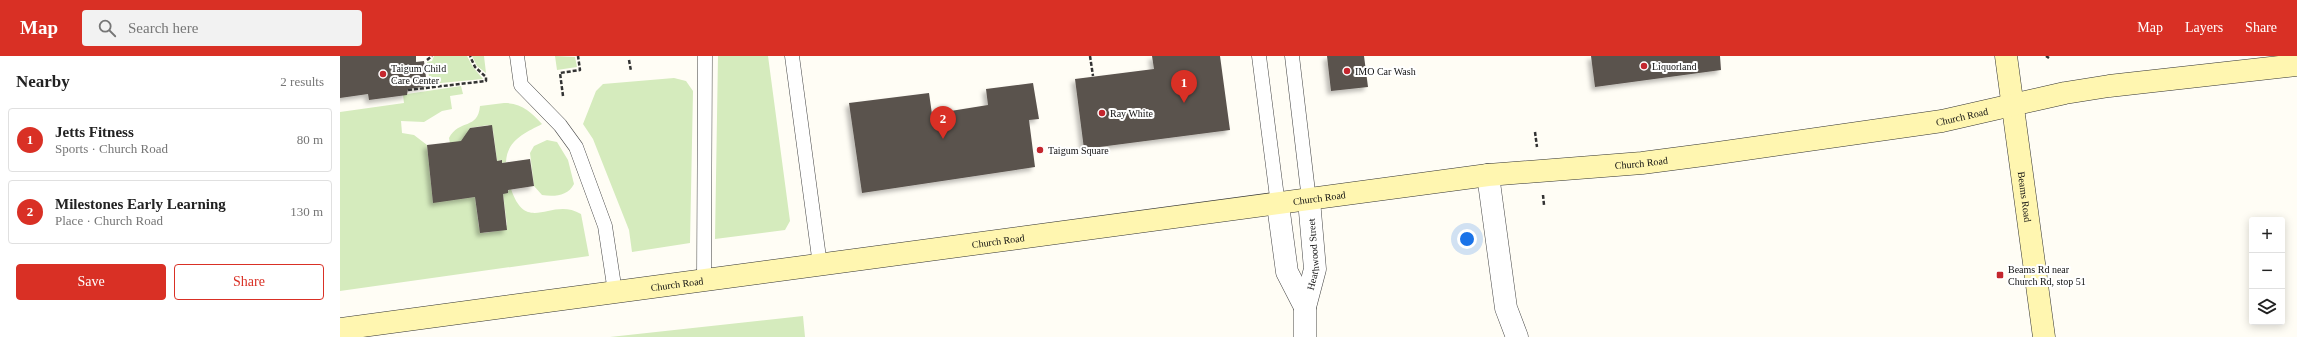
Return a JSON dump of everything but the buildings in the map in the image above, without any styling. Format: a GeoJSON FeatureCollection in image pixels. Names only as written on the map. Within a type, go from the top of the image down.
{"type":"FeatureCollection","features":[{"type":"Feature","properties":{"kind":"street","name":"Beams Road"},"geometry":{"type":"LineString","coordinates":[[2006,56],[2014,105],[2044,337]]}},
{"type":"Feature","properties":{"kind":"street","name":"Church Road"},"geometry":{"type":"LineString","coordinates":[[340,329],[704,279],[1278,205],[1488,175],[1642,163],[1942,121],[2109,86],[2297,65]]}},
{"type":"Feature","properties":{"kind":"street"},"geometry":{"type":"LineString","coordinates":[[1488,175],[1506,308],[1517,337]]}},
{"type":"Feature","properties":{"kind":"street","name":"Heathwood Street"},"geometry":{"type":"LineString","coordinates":[[1305,337],[1305,307],[1315,269],[1309,200]]}},
{"type":"Feature","properties":{"kind":"street","name":"Heathwood Street"},"geometry":{"type":"LineString","coordinates":[[1278,205],[1287,272],[1305,307]]}},
{"type":"Feature","properties":{"kind":"lane"},"geometry":{"type":"LineString","coordinates":[[517,56],[521,85],[560,125],[576,147],[606,226],[616,292]]}},
{"type":"Feature","properties":{"kind":"lane"},"geometry":{"type":"LineString","coordinates":[[704,279],[705,56]]}},
{"type":"Feature","properties":{"kind":"lane"},"geometry":{"type":"LineString","coordinates":[[792,56],[820,265]]}},
{"type":"Feature","properties":{"kind":"lane"},"geometry":{"type":"LineString","coordinates":[[1259,56],[1278,205]]}},
{"type":"Feature","properties":{"kind":"lane"},"geometry":{"type":"LineString","coordinates":[[1292,56],[1309,200]]}},
{"type":"Feature","properties":{"kind":"path"},"geometry":{"type":"LineString","coordinates":[[427,60],[432,56]]}},
{"type":"Feature","properties":{"kind":"path"},"geometry":{"type":"LineString","coordinates":[[408,90],[486,81],[486,77],[475,67],[470,56]]}},
{"type":"Feature","properties":{"kind":"path"},"geometry":{"type":"LineString","coordinates":[[1090,56],[1093,76]]}},
{"type":"Feature","properties":{"kind":"path"},"geometry":{"type":"LineString","coordinates":[[629,60],[631,71]]}},
{"type":"Feature","properties":{"kind":"green space"},"geometry":{"type":"Polygon","coordinates":[[[434,56],[467,56],[473,67],[483,79],[430,84],[427,62],[432,61],[434,56]]]}},
{"type":"Feature","properties":{"kind":"green space"},"geometry":{"type":"Polygon","coordinates":[[[472,56],[484,56],[486,73],[477,66],[472,56]]]}},
{"type":"Feature","properties":{"kind":"green space"},"geometry":{"type":"Polygon","coordinates":[[[555,56],[575,57],[577,67],[557,70],[555,56]]]}},
{"type":"Feature","properties":{"kind":"green space"},"geometry":{"type":"Polygon","coordinates":[[[718,56],[768,56],[790,221],[785,230],[715,239],[718,56]]]}},
{"type":"Feature","properties":{"kind":"green space"},"geometry":{"type":"Polygon","coordinates":[[[674,78],[686,81],[693,91],[690,243],[632,252],[629,230],[593,139],[583,124],[596,91],[603,84],[674,78]]]}},
{"type":"Feature","properties":{"kind":"green space"},"geometry":{"type":"Polygon","coordinates":[[[461,86],[463,94],[450,96],[452,109],[442,111],[424,122],[401,121],[402,133],[414,135],[427,145],[433,202],[475,197],[479,228],[484,233],[502,230],[507,225],[503,194],[511,189],[517,203],[524,210],[532,213],[560,209],[570,210],[581,214],[589,256],[340,291],[340,112],[404,103],[403,95],[461,86]]]}},
{"type":"Feature","properties":{"kind":"green space"},"geometry":{"type":"Polygon","coordinates":[[[504,103],[521,106],[542,124],[518,138],[513,143],[507,154],[506,162],[502,163],[501,160],[497,161],[493,130],[488,125],[470,128],[467,133],[470,157],[453,159],[449,138],[453,132],[458,128],[472,122],[479,113],[480,106],[504,103]]]}},
{"type":"Feature","properties":{"kind":"green space"},"geometry":{"type":"Polygon","coordinates":[[[547,140],[557,142],[568,160],[574,184],[568,191],[560,195],[542,195],[534,186],[530,153],[534,146],[547,140]]]}},
{"type":"Feature","properties":{"kind":"green space"},"geometry":{"type":"Polygon","coordinates":[[[803,316],[805,337],[610,337],[803,316]]]}},
{"type":"Feature","properties":{"kind":"place","name":"Liquorland"},"geometry":{"type":"Point","coordinates":[1644,66]}},
{"type":"Feature","properties":{"kind":"place","name":"IMO Car Wash"},"geometry":{"type":"Point","coordinates":[1347,71]}},
{"type":"Feature","properties":{"kind":"place","name":"Taigum Child Care Center"},"geometry":{"type":"Point","coordinates":[383,74]}},
{"type":"Feature","properties":{"kind":"place","name":"Jetts Fitness"},"geometry":{"type":"Point","coordinates":[1184,103]}},
{"type":"Feature","properties":{"kind":"place","name":"Ray White"},"geometry":{"type":"Point","coordinates":[1102,113]}},
{"type":"Feature","properties":{"kind":"place","name":"Milestones Early Learning"},"geometry":{"type":"Point","coordinates":[943,139]}},
{"type":"Feature","properties":{"kind":"place","name":"Taigum Square"},"geometry":{"type":"Point","coordinates":[1040,150]}},
{"type":"Feature","properties":{"kind":"place","name":"Beams Rd near Church Rd, stop 51"},"geometry":{"type":"Point","coordinates":[2000,275]}}]}
